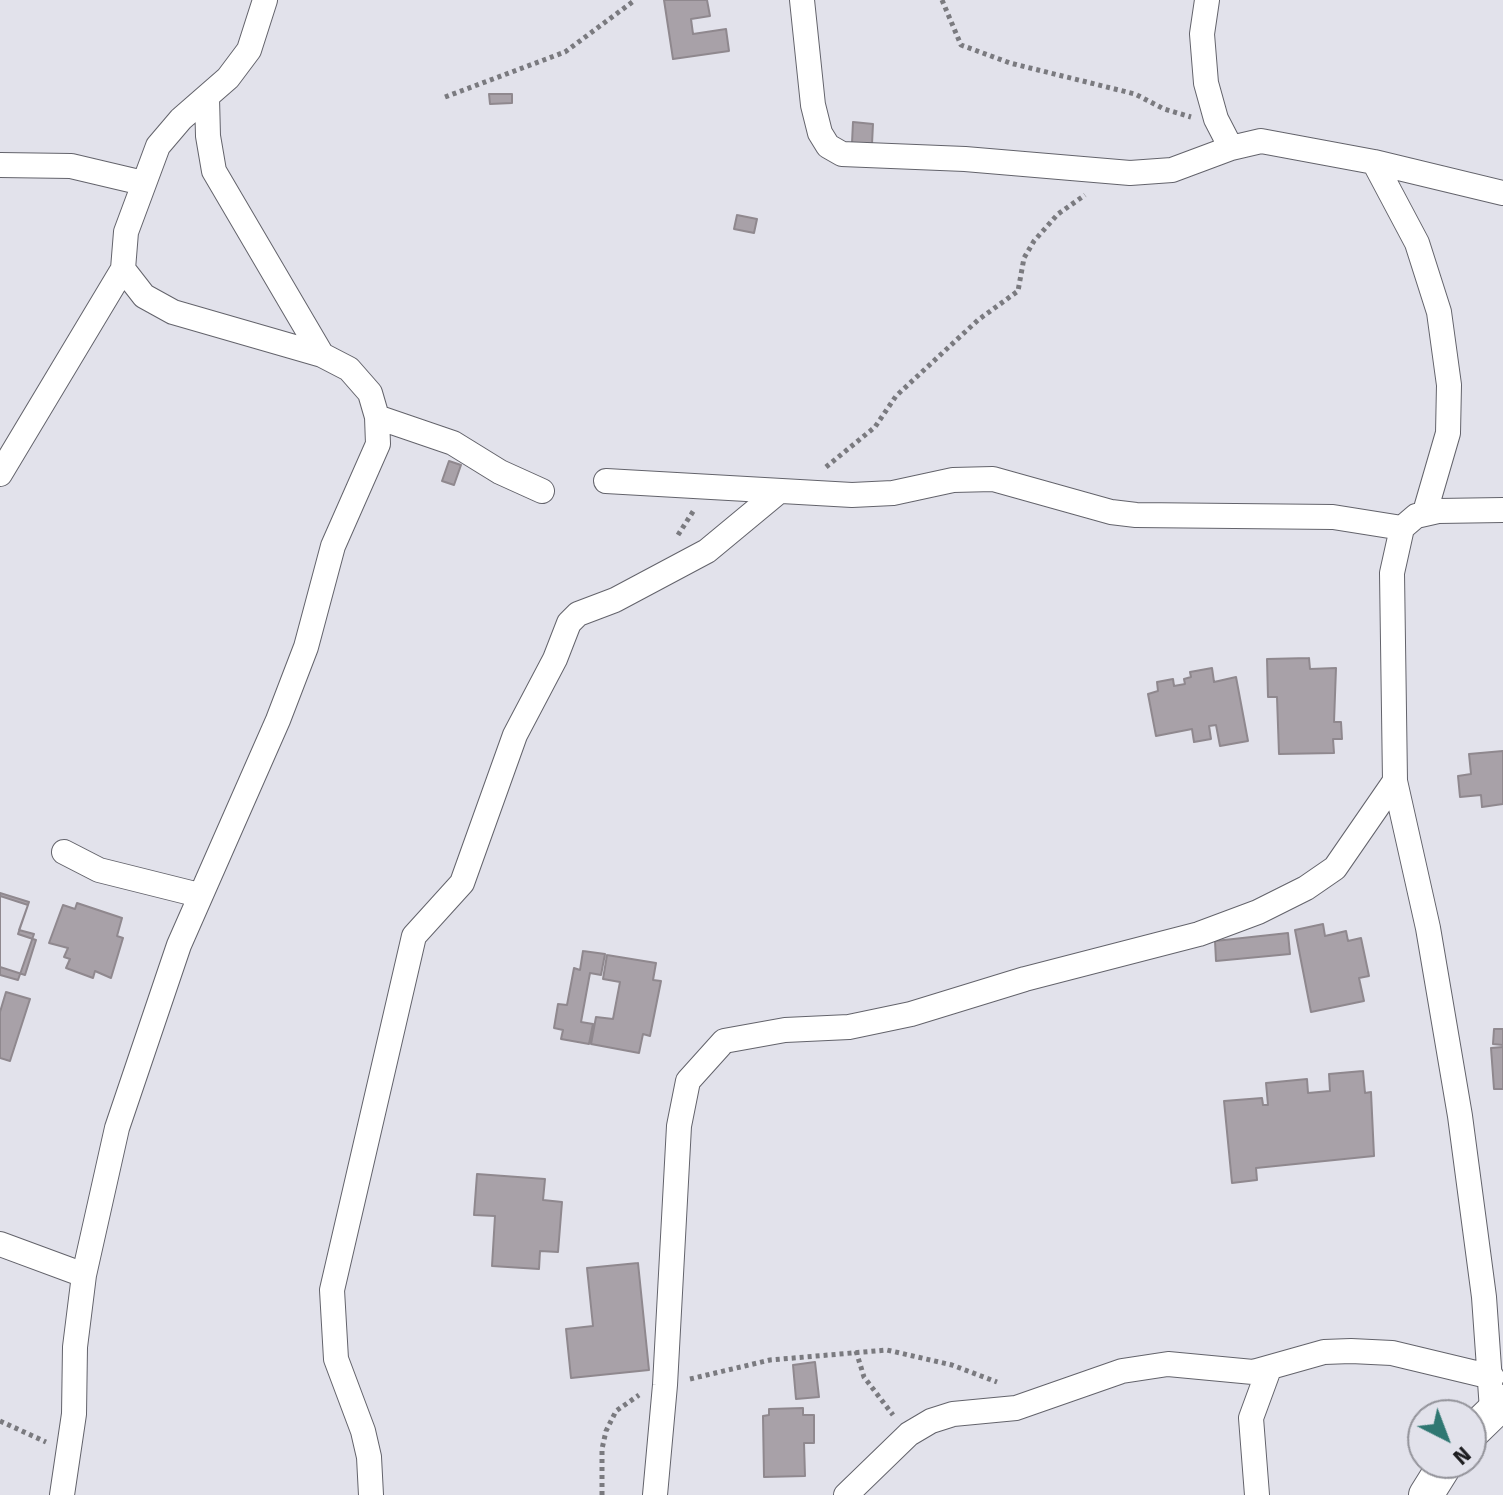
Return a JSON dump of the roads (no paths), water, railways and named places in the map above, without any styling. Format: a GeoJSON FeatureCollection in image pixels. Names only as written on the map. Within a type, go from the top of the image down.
{"type":"FeatureCollection","features":[{"type":"Feature","properties":{"kind":"street"},"geometry":{"type":"LineString","coordinates":[[0,474],[123,269],[126,232],[158,146],[181,119],[228,78],[249,50],[265,0]]}},
{"type":"Feature","properties":{"kind":"street"},"geometry":{"type":"LineString","coordinates":[[802,0],[813,105],[820,133],[828,146],[842,154],[965,159],[1102,172],[1172,170],[1231,148],[1261,141],[1374,162],[1503,193]]}},
{"type":"Feature","properties":{"kind":"street"},"geometry":{"type":"LineString","coordinates":[[1207,0],[1202,34],[1205,70],[1216,119],[1231,148]]}},
{"type":"Feature","properties":{"kind":"street"},"geometry":{"type":"LineString","coordinates":[[207,98],[208,136],[214,171],[322,355]]}},
{"type":"Feature","properties":{"kind":"street"},"geometry":{"type":"LineString","coordinates":[[1374,162],[1417,243],[1439,312],[1449,385],[1448,433],[1425,512]]}},
{"type":"Feature","properties":{"kind":"street"},"geometry":{"type":"LineString","coordinates":[[0,165],[71,166],[143,183]]}},
{"type":"Feature","properties":{"kind":"street"},"geometry":{"type":"LineString","coordinates":[[62,1495],[69,1452],[75,1347],[84,1275],[117,1128],[199,895],[258,767],[306,647],[333,546],[378,444],[377,417],[370,393],[349,369],[322,355],[173,312],[144,296],[123,269]]}},
{"type":"Feature","properties":{"kind":"street"},"geometry":{"type":"LineString","coordinates":[[377,417],[453,443],[500,472],[542,491]]}},
{"type":"Feature","properties":{"kind":"street"},"geometry":{"type":"LineString","coordinates":[[606,481],[786,493],[893,493],[953,480],[993,479],[1111,512],[1136,515],[1333,517],[1402,528]]}},
{"type":"Feature","properties":{"kind":"street"},"geometry":{"type":"LineString","coordinates":[[371,1495],[363,1431],[336,1359],[332,1290],[414,936],[466,874],[515,735],[555,659],[569,623],[578,614],[615,600],[707,551],[786,493]]}},
{"type":"Feature","properties":{"kind":"street"},"geometry":{"type":"LineString","coordinates":[[1489,1405],[1460,1116],[1428,928],[1395,781],[1392,573],[1402,528],[1425,512],[1503,510]]}},
{"type":"Feature","properties":{"kind":"street"},"geometry":{"type":"LineString","coordinates":[[655,1495],[665,1385],[679,1126],[688,1081],[724,1041],[785,1030],[849,1027],[911,1014],[1025,979],[1199,934],[1258,912],[1306,888],[1335,868],[1395,781]]}},
{"type":"Feature","properties":{"kind":"street"},"geometry":{"type":"LineString","coordinates":[[64,852],[99,870],[199,895]]}},
{"type":"Feature","properties":{"kind":"street"},"geometry":{"type":"LineString","coordinates":[[0,1244],[84,1275]]}},
{"type":"Feature","properties":{"kind":"street"},"geometry":{"type":"LineString","coordinates":[[846,1495],[909,1434],[953,1414],[1016,1408],[1122,1371],[1168,1364],[1238,1373],[1269,1369],[1324,1352],[1392,1353],[1489,1405]]}},
{"type":"Feature","properties":{"kind":"street"},"geometry":{"type":"LineString","coordinates":[[1257,1495],[1251,1418],[1269,1369]]}}]}
